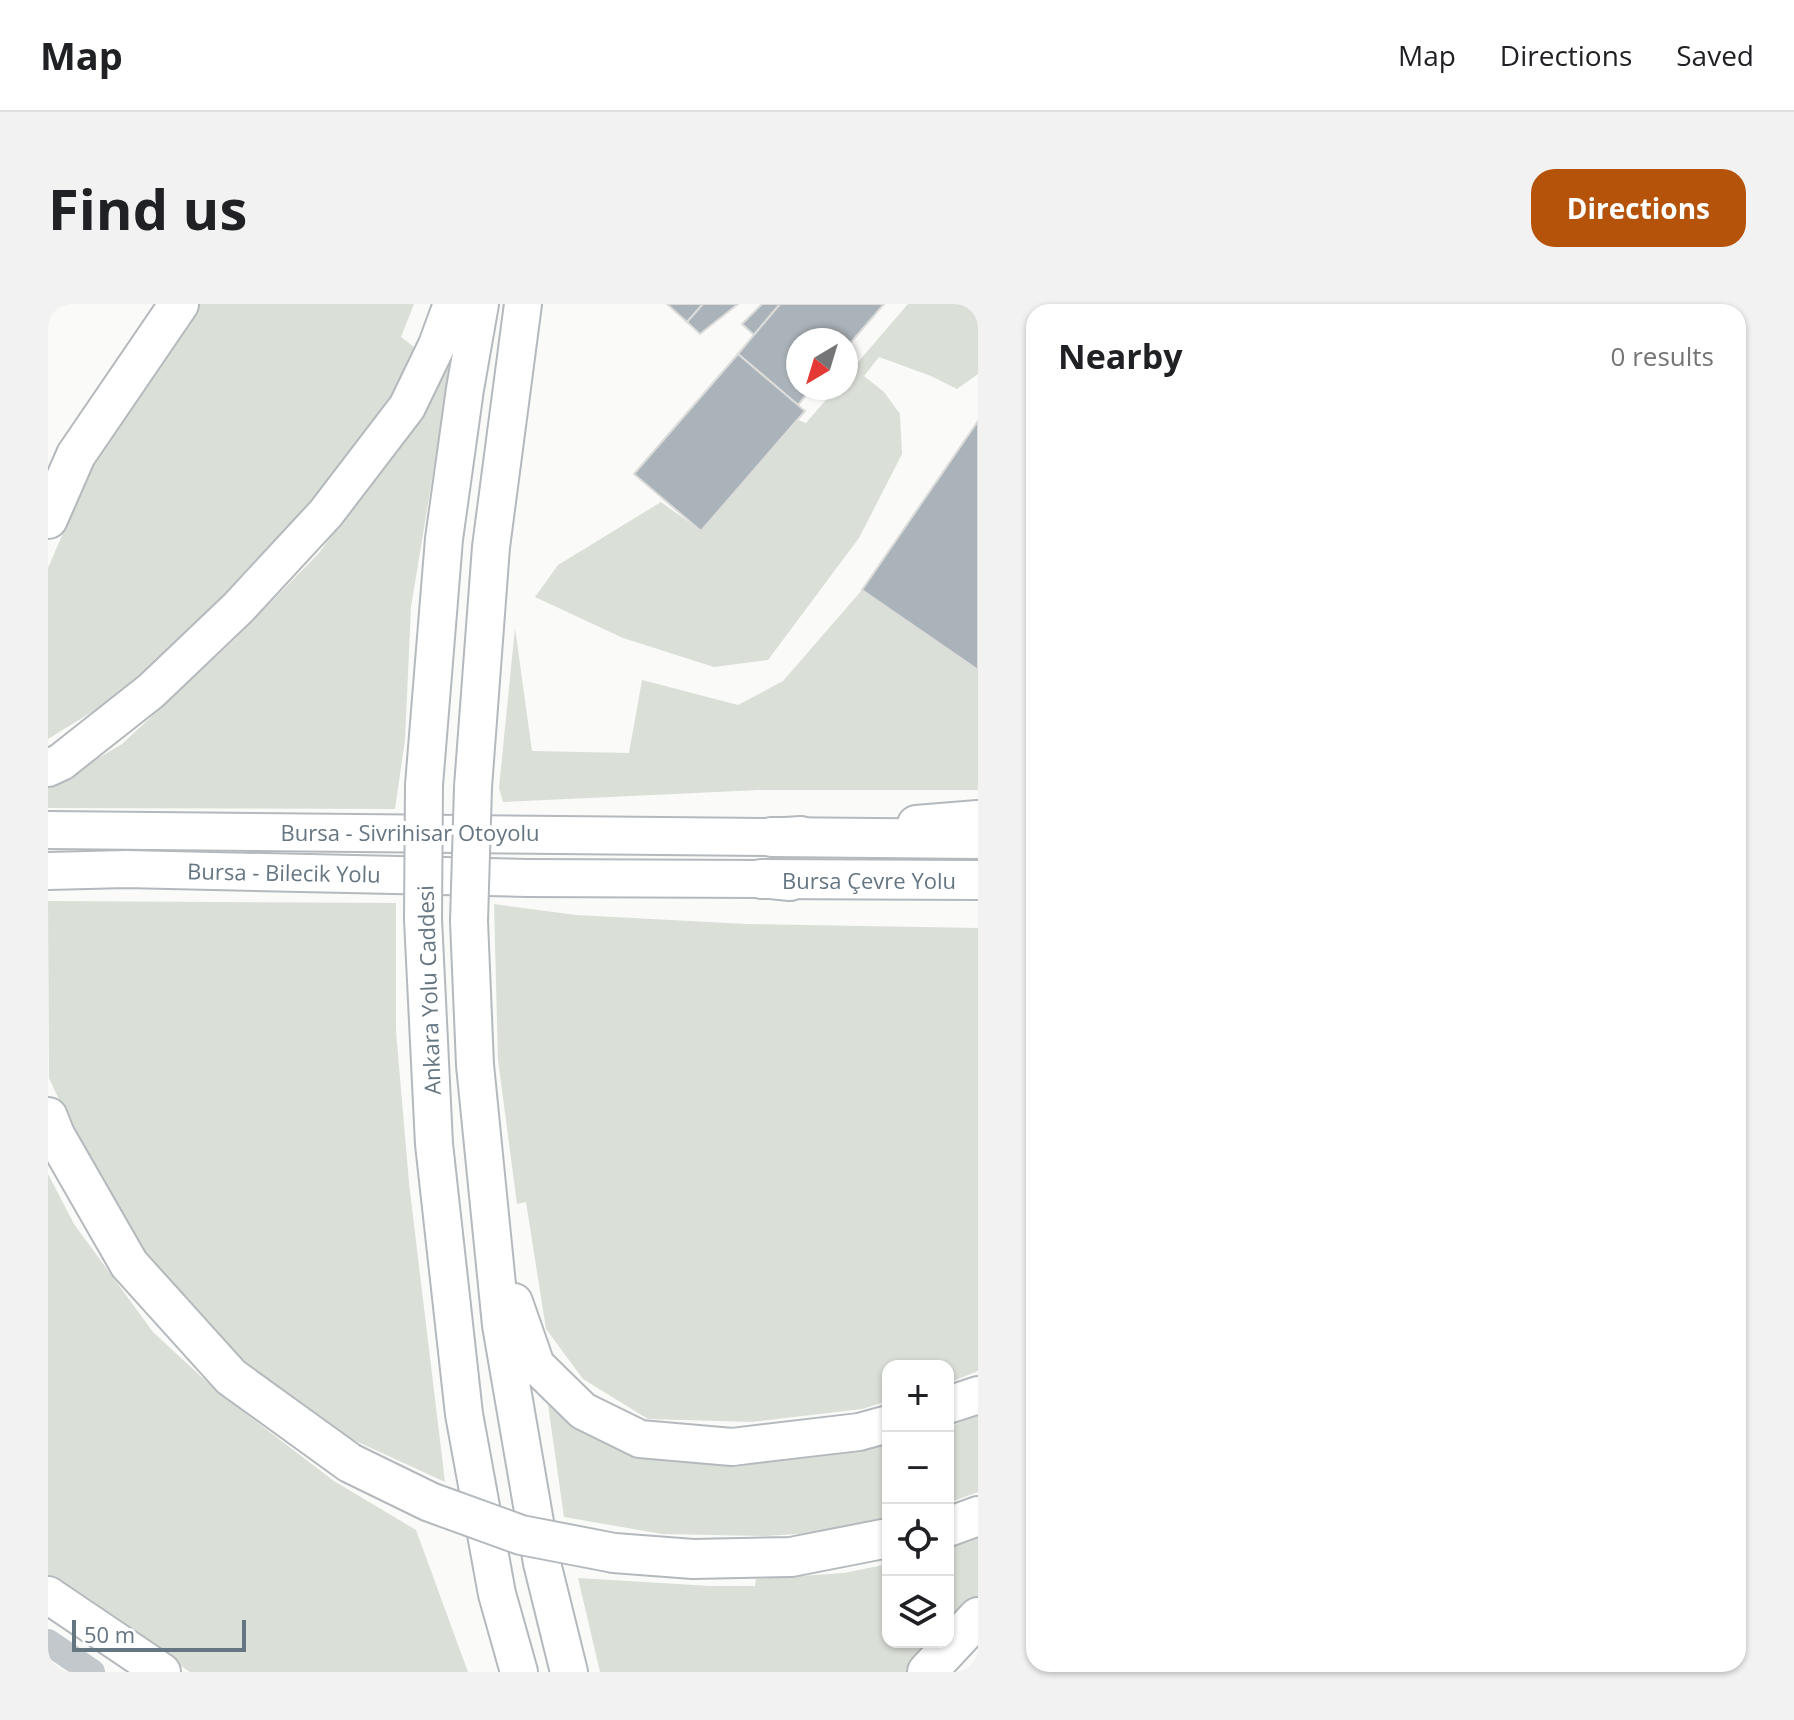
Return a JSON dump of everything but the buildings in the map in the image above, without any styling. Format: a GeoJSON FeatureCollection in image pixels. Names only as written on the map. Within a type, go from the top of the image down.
{"type":"FeatureCollection","features":[{"type":"Feature","properties":{"kind":"highway"},"geometry":{"type":"LineString","coordinates":[[48,519],[76,455],[179,304]]}},
{"type":"Feature","properties":{"kind":"highway"},"geometry":{"type":"LineString","coordinates":[[48,768],[61,762],[151,691],[238,608],[326,513],[407,407],[437,345],[452,304]]}},
{"type":"Feature","properties":{"kind":"highway","name":"Ankara Yolu Caddesi"},"geometry":{"type":"LineString","coordinates":[[480,304],[444,539],[424,785],[423,919],[434,1144],[464,1414],[497,1594],[519,1672]]}},
{"type":"Feature","properties":{"kind":"highway","name":"Ankara Yolu Caddesi"},"geometry":{"type":"LineString","coordinates":[[523,304],[491,547],[473,787],[469,921],[475,1065],[501,1325],[542,1563],[569,1672]]}},
{"type":"Feature","properties":{"kind":"highway"},"geometry":{"type":"LineString","coordinates":[[491,547],[547,304]]}},
{"type":"Feature","properties":{"kind":"highway","name":"Bursa - Sivrihisar Otoyolu"},"geometry":{"type":"LineString","coordinates":[[48,830],[771,837],[978,819]]}},
{"type":"Feature","properties":{"kind":"highway","name":"Bursa Çevre Yolu"},"geometry":{"type":"LineString","coordinates":[[771,837],[978,839]]}},
{"type":"Feature","properties":{"kind":"highway","name":"Bursa - Bilecik Yolu"},"geometry":{"type":"LineString","coordinates":[[48,871],[126,869],[527,878],[761,879],[978,899]]}},
{"type":"Feature","properties":{"kind":"highway","name":"Bursa Çevre Yolu"},"geometry":{"type":"LineString","coordinates":[[761,879],[978,880]]}},
{"type":"Feature","properties":{"kind":"highway"},"geometry":{"type":"LineString","coordinates":[[475,1065],[513,1298],[536,1365],[583,1411],[640,1439],[732,1447],[859,1432],[882,1426]]}},
{"type":"Feature","properties":{"kind":"highway"},"geometry":{"type":"LineString","coordinates":[[48,1117],[55,1135],[129,1264],[231,1377],[350,1463],[430,1502],[521,1535],[614,1553],[693,1559],[791,1557],[882,1539]]}},
{"type":"Feature","properties":{"kind":"highway"},"geometry":{"type":"LineString","coordinates":[[954,1403],[978,1395]]}},
{"type":"Feature","properties":{"kind":"highway"},"geometry":{"type":"LineString","coordinates":[[954,1525],[978,1516]]}},
{"type":"Feature","properties":{"kind":"highway"},"geometry":{"type":"LineString","coordinates":[[48,1595],[162,1672]]}},
{"type":"Feature","properties":{"kind":"highway"},"geometry":{"type":"LineString","coordinates":[[927,1672],[978,1617]]}},
{"type":"Feature","properties":{"kind":"street"},"geometry":{"type":"LineString","coordinates":[[48,1642],[92,1672]]}},
{"type":"Feature","properties":{"kind":"shaded area"},"geometry":{"type":"Polygon","coordinates":[[[200,304],[414,304],[401,337],[418,350],[353,457],[254,570],[147,678],[48,739],[48,568],[88,475],[165,347],[200,304]]]}},
{"type":"Feature","properties":{"kind":"shaded area"},"geometry":{"type":"Polygon","coordinates":[[[908,304],[978,304],[978,374],[957,389],[879,357],[864,376],[884,392],[900,414],[902,454],[859,538],[768,660],[714,667],[623,638],[535,597],[558,565],[661,502],[701,531],[798,420],[806,423],[826,400],[858,400],[858,362],[908,304]]]}},
{"type":"Feature","properties":{"kind":"shaded area"},"geometry":{"type":"Polygon","coordinates":[[[452,358],[411,607],[405,740],[395,809],[48,808],[48,788],[122,744],[235,639],[319,553],[406,432],[452,358]]]}},
{"type":"Feature","properties":{"kind":"shaded area"},"geometry":{"type":"Polygon","coordinates":[[[862,590],[978,670],[978,790],[759,790],[503,802],[499,788],[515,628],[532,751],[629,753],[642,680],[738,705],[783,681],[862,590]]]}},
{"type":"Feature","properties":{"kind":"shaded area"},"geometry":{"type":"Polygon","coordinates":[[[48,901],[396,903],[396,1031],[409,1183],[445,1482],[345,1436],[229,1354],[154,1267],[94,1175],[49,1078],[48,901]]]}},
{"type":"Feature","properties":{"kind":"shaded area"},"geometry":{"type":"Polygon","coordinates":[[[494,904],[576,915],[746,924],[978,928],[978,1371],[954,1381],[954,1360],[882,1360],[882,1403],[862,1409],[752,1422],[648,1419],[583,1379],[546,1329],[526,1202],[517,1204],[498,1060],[494,904]]]}},
{"type":"Feature","properties":{"kind":"shaded area"},"geometry":{"type":"Polygon","coordinates":[[[48,1174],[74,1224],[153,1332],[220,1394],[334,1481],[416,1530],[468,1672],[190,1672],[48,1576],[48,1174]]]}},
{"type":"Feature","properties":{"kind":"shaded area"},"geometry":{"type":"Polygon","coordinates":[[[548,1405],[593,1437],[625,1450],[661,1458],[699,1462],[778,1461],[882,1444],[882,1527],[877,1529],[765,1536],[662,1534],[564,1517],[548,1405]]]}},
{"type":"Feature","properties":{"kind":"shaded area"},"geometry":{"type":"Polygon","coordinates":[[[978,1414],[978,1492],[954,1501],[954,1432],[954,1425],[978,1414]]]}},
{"type":"Feature","properties":{"kind":"shaded area"},"geometry":{"type":"Polygon","coordinates":[[[978,1537],[978,1599],[954,1621],[954,1576],[954,1547],[978,1537]]]}},
{"type":"Feature","properties":{"kind":"shaded area"},"geometry":{"type":"Polygon","coordinates":[[[882,1565],[882,1648],[929,1648],[907,1672],[600,1672],[578,1578],[755,1586],[756,1579],[844,1573],[882,1565]]]}}]}
